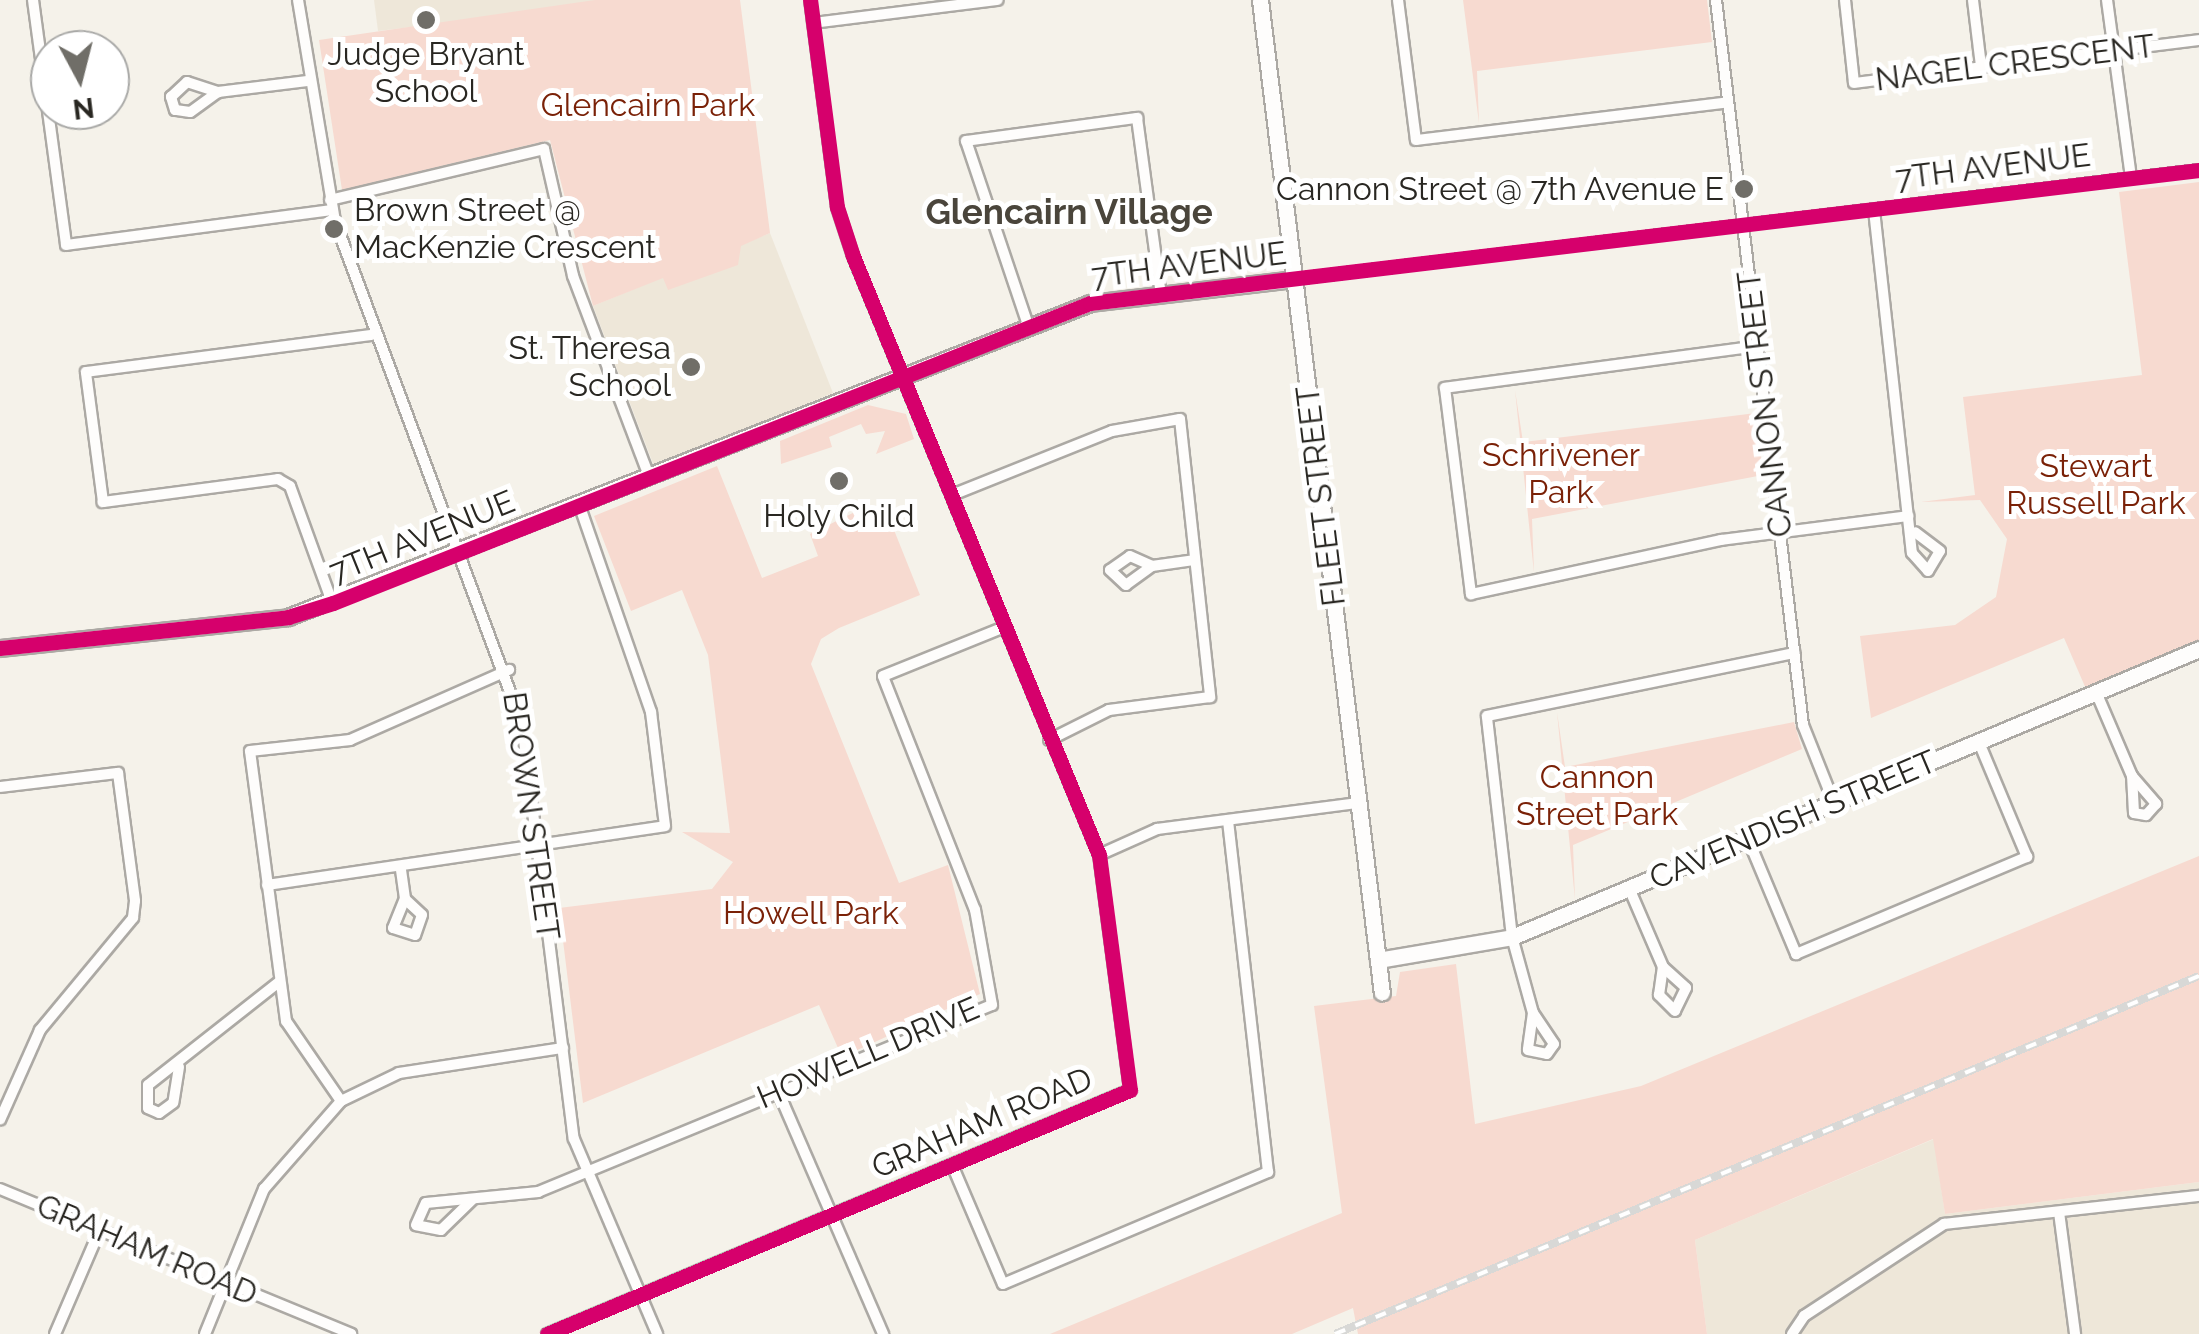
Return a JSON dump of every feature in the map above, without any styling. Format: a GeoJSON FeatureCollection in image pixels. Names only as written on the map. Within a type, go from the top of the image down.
{"type":"FeatureCollection","features":[{"type":"Feature","properties":{"kind":"street"},"geometry":{"type":"LineString","coordinates":[[33,0],[66,245],[332,205],[544,149],[573,276],[649,476]]}},
{"type":"Feature","properties":{"kind":"street","name":"BROWN STREET"},"geometry":{"type":"LineString","coordinates":[[298,0],[307,81],[332,205],[372,335],[509,670],[536,841],[574,1139],[657,1334]]}},
{"type":"Feature","properties":{"kind":"street","name":"GRAHAM ROAD"},"geometry":{"type":"LineString","coordinates":[[546,1334],[1130,1090],[1099,856],[1002,628],[837,207],[810,0]]}},
{"type":"Feature","properties":{"kind":"street"},"geometry":{"type":"LineString","coordinates":[[813,22],[998,0]]}},
{"type":"Feature","properties":{"kind":"street","name":"FLEET STREET"},"geometry":{"type":"LineString","coordinates":[[1260,0],[1382,993]]}},
{"type":"Feature","properties":{"kind":"street"},"geometry":{"type":"LineString","coordinates":[[1398,0],[1416,140],[1728,102]]}},
{"type":"Feature","properties":{"kind":"street","name":"CANNON STREET"},"geometry":{"type":"LineString","coordinates":[[1716,0],[1794,653],[1806,734],[1834,804]]}},
{"type":"Feature","properties":{"kind":"street","name":"NAGEL CRESCENT"},"geometry":{"type":"LineString","coordinates":[[1845,0],[1854,83],[2199,40]]}},
{"type":"Feature","properties":{"kind":"street"},"geometry":{"type":"LineString","coordinates":[[1973,0],[1981,66]]}},
{"type":"Feature","properties":{"kind":"street"},"geometry":{"type":"LineString","coordinates":[[2107,0],[2131,178]]}},
{"type":"Feature","properties":{"kind":"street"},"geometry":{"type":"LineString","coordinates":[[218,92],[307,81]]}},
{"type":"Feature","properties":{"kind":"street"},"geometry":{"type":"LineString","coordinates":[[1028,324],[966,140],[1137,118],[1161,295]]}},
{"type":"Feature","properties":{"kind":"street","name":"7TH AVENUE"},"geometry":{"type":"LineString","coordinates":[[0,648],[288,617],[333,603],[1028,324],[1090,303],[2199,170]]}},
{"type":"Feature","properties":{"kind":"street"},"geometry":{"type":"LineString","coordinates":[[1874,210],[1908,516],[1914,532]]}},
{"type":"Feature","properties":{"kind":"street"},"geometry":{"type":"LineString","coordinates":[[333,603],[290,486],[278,479],[103,502],[86,372],[372,335]]}},
{"type":"Feature","properties":{"kind":"street"},"geometry":{"type":"LineString","coordinates":[[1758,346],[1445,388],[1472,594],[1781,533],[1908,516]]}},
{"type":"Feature","properties":{"kind":"street"},"geometry":{"type":"LineString","coordinates":[[952,495],[1112,431],[1180,420],[1210,697],[1109,710],[1048,740]]}},
{"type":"Feature","properties":{"kind":"street"},"geometry":{"type":"LineString","coordinates":[[268,885],[401,870],[536,841],[665,826],[651,712],[579,504]]}},
{"type":"Feature","properties":{"kind":"street"},"geometry":{"type":"LineString","coordinates":[[1152,566],[1194,560]]}},
{"type":"Feature","properties":{"kind":"street","name":"HOWELL DRIVE"},"geometry":{"type":"LineString","coordinates":[[472,1200],[442,1230],[416,1225],[426,1204],[538,1192],[992,1005],[974,910],[884,676],[1002,628]]}},
{"type":"Feature","properties":{"kind":"street","name":"CAVENDISH STREET"},"geometry":{"type":"LineString","coordinates":[[1378,960],[1512,937],[2199,649]]}},
{"type":"Feature","properties":{"kind":"street"},"geometry":{"type":"LineString","coordinates":[[1533,1013],[1512,937],[1487,716],[1794,653]]}},
{"type":"Feature","properties":{"kind":"street"},"geometry":{"type":"LineString","coordinates":[[341,1100],[298,1043],[280,981],[250,751],[350,740],[509,670]]}},
{"type":"Feature","properties":{"kind":"street"},"geometry":{"type":"LineString","coordinates":[[2096,692],[2132,776]]}},
{"type":"Feature","properties":{"kind":"street"},"geometry":{"type":"LineString","coordinates":[[1748,840],[1796,954],[2027,857],[1979,742]]}},
{"type":"Feature","properties":{"kind":"street"},"geometry":{"type":"LineString","coordinates":[[0,788],[118,773],[135,901],[133,918],[40,1030],[0,1120]]}},
{"type":"Feature","properties":{"kind":"street"},"geometry":{"type":"LineString","coordinates":[[1099,856],[1158,829],[1358,803]]}},
{"type":"Feature","properties":{"kind":"street"},"geometry":{"type":"LineString","coordinates":[[953,1166],[1003,1284],[1268,1172],[1228,820]]}},
{"type":"Feature","properties":{"kind":"street"},"geometry":{"type":"LineString","coordinates":[[401,870],[406,899]]}},
{"type":"Feature","properties":{"kind":"street"},"geometry":{"type":"LineString","coordinates":[[1630,888],[1663,967]]}},
{"type":"Feature","properties":{"kind":"street"},"geometry":{"type":"LineString","coordinates":[[178,1067],[174,1104],[160,1113],[148,1108],[148,1085],[178,1067],[221,1022],[280,981]]}},
{"type":"Feature","properties":{"kind":"street"},"geometry":{"type":"LineString","coordinates":[[205,1334],[264,1189],[341,1100],[399,1073],[563,1048]]}},
{"type":"Feature","properties":{"kind":"street"},"geometry":{"type":"LineString","coordinates":[[778,1091],[883,1334]]}},
{"type":"Feature","properties":{"kind":"street","name":"GRAHAM ROAD"},"geometry":{"type":"LineString","coordinates":[[0,1188],[350,1334]]}},
{"type":"Feature","properties":{"kind":"street"},"geometry":{"type":"LineString","coordinates":[[1792,1334],[1804,1316],[1944,1224],[2199,1196]]}},
{"type":"Feature","properties":{"kind":"street"},"geometry":{"type":"LineString","coordinates":[[2060,1212],[2075,1334]]}},
{"type":"Feature","properties":{"kind":"street"},"geometry":{"type":"LineString","coordinates":[[55,1334],[99,1232]]}},
{"type":"Feature","properties":{"kind":"shaded area","name":"Judge Bryant School"},"geometry":{"type":"Polygon","coordinates":[[[374,0],[595,0],[595,5],[378,31],[374,0]]]}},
{"type":"Feature","properties":{"kind":"shaded area"},"geometry":{"type":"Polygon","coordinates":[[[770,233],[833,393],[654,466],[593,306],[770,233]]]}},
{"type":"Feature","properties":{"kind":"shaded area"},"geometry":{"type":"Polygon","coordinates":[[[1934,1139],[1945,1214],[2199,1182],[2199,1334],[1707,1334],[1695,1240],[1934,1139]]]}},
{"type":"Feature","properties":{"kind":"green space","name":"Glencairn Park"},"geometry":{"type":"Polygon","coordinates":[[[595,0],[740,0],[770,233],[741,246],[738,265],[668,290],[663,278],[593,306],[550,140],[342,190],[319,40],[595,0]]]}},
{"type":"Feature","properties":{"kind":"green space"},"geometry":{"type":"Polygon","coordinates":[[[1463,0],[1707,0],[1712,42],[1477,71],[1479,123],[1463,0]]]}},
{"type":"Feature","properties":{"kind":"green space","name":"Stewart Russell Park"},"geometry":{"type":"Polygon","coordinates":[[[2199,182],[2199,641],[2086,689],[2064,638],[1871,718],[1860,636],[1955,625],[1996,597],[2007,539],[1980,500],[1921,502],[1975,495],[1963,397],[2142,375],[2119,192],[2199,182]]]}},
{"type":"Feature","properties":{"kind":"green space","name":"Schrivener Park"},"geometry":{"type":"Polygon","coordinates":[[[1515,390],[1523,442],[1756,413],[1763,475],[1532,519],[1534,573],[1515,390]]]}},
{"type":"Feature","properties":{"kind":"green space"},"geometry":{"type":"Polygon","coordinates":[[[868,405],[906,414],[914,439],[876,454],[885,431],[866,434],[861,424],[829,437],[832,447],[781,464],[780,441],[868,405]]]}},
{"type":"Feature","properties":{"kind":"green space","name":"Howell Park"},"geometry":{"type":"Polygon","coordinates":[[[717,466],[762,578],[818,556],[810,534],[863,508],[873,532],[892,525],[920,595],[821,639],[811,664],[899,883],[948,865],[980,994],[842,1057],[819,1005],[583,1103],[559,908],[712,889],[733,862],[682,832],[730,833],[708,655],[682,590],[631,611],[594,516],[717,466]]]}},
{"type":"Feature","properties":{"kind":"green space","name":"Cannon Street Park"},"geometry":{"type":"Polygon","coordinates":[[[1557,712],[1565,767],[1794,722],[1802,749],[1573,845],[1575,900],[1557,712]]]}},
{"type":"Feature","properties":{"kind":"green space"},"geometry":{"type":"Polygon","coordinates":[[[2199,856],[2199,1182],[1945,1214],[1933,1139],[1695,1240],[1707,1334],[1358,1334],[1353,1308],[1292,1334],[1050,1334],[1342,1213],[1314,1006],[1396,996],[1400,972],[1456,964],[1475,1124],[1641,1086],[2199,856]]]}},
{"type":"Feature","properties":{"kind":"waterway"},"geometry":{"type":"LineString","coordinates":[[2012,494],[2018,493]]}},
{"type":"Feature","properties":{"kind":"railway"},"geometry":{"type":"LineString","coordinates":[[1335,1334],[2199,976]]}},
{"type":"Feature","properties":{"kind":"cycle path"},"geometry":{"type":"LineString","coordinates":[[547,1334],[1130,1090],[1099,855],[853,256],[837,207],[810,0]]}},
{"type":"Feature","properties":{"kind":"cycle path"},"geometry":{"type":"LineString","coordinates":[[0,648],[288,617],[333,603],[1090,303],[2199,170]]}},
{"type":"Feature","properties":{"kind":"place","name":"Judge Bryant School"},"geometry":{"type":"Point","coordinates":[426,20]}},
{"type":"Feature","properties":{"kind":"place","name":"Cannon Street @ 7th Avenue E"},"geometry":{"type":"Point","coordinates":[1744,189]}},
{"type":"Feature","properties":{"kind":"place","name":"Brown Street @ MacKenzie Crescent"},"geometry":{"type":"Point","coordinates":[334,229]}},
{"type":"Feature","properties":{"kind":"place","name":"St. Theresa School"},"geometry":{"type":"Point","coordinates":[691,367]}},
{"type":"Feature","properties":{"kind":"place","name":"Holy Child"},"geometry":{"type":"Point","coordinates":[839,481]}},
{"type":"Feature","properties":{"kind":"district","name":"Glencairn Village"},"geometry":{"type":"Point","coordinates":[1069,212]}}]}
